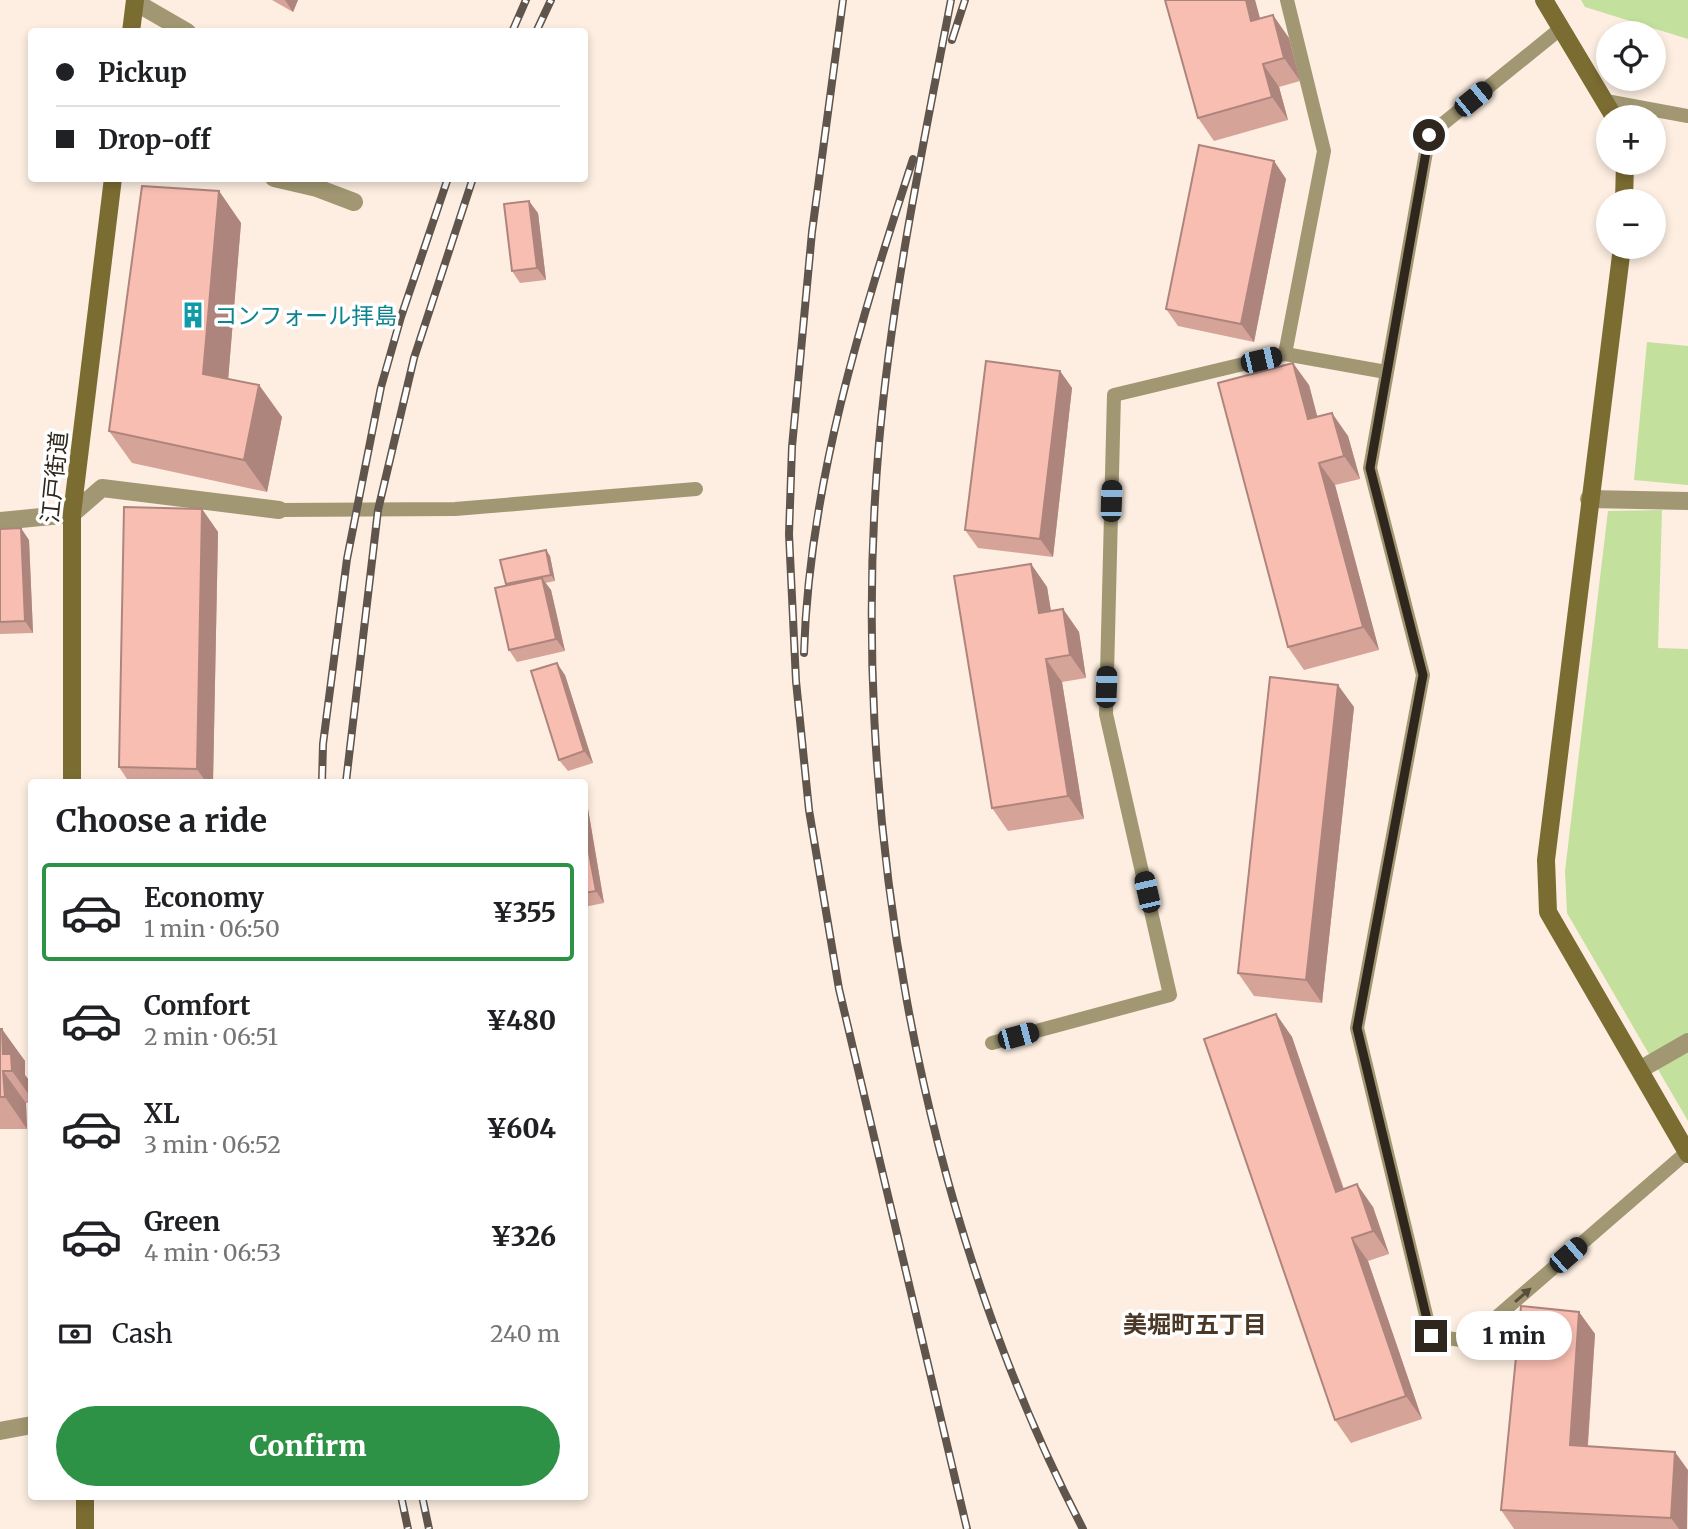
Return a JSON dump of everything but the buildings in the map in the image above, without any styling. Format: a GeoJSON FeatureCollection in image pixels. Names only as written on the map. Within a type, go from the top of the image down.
{"type":"FeatureCollection","features":[{"type":"Feature","properties":{"kind":"street"},"geometry":{"type":"LineString","coordinates":[[1544,0],[1608,105]]}},
{"type":"Feature","properties":{"kind":"street"},"geometry":{"type":"LineString","coordinates":[[132,28],[135,1],[180,28]]}},
{"type":"Feature","properties":{"kind":"street","name":"江戸街道"},"geometry":{"type":"LineString","coordinates":[[72,779],[72,514],[113,182]]}},
{"type":"Feature","properties":{"kind":"street"},"geometry":{"type":"LineString","coordinates":[[291,182],[317,188],[354,202]]}},
{"type":"Feature","properties":{"kind":"street"},"geometry":{"type":"LineString","coordinates":[[1620,259],[1546,860],[1548,912],[1688,1153]]}},
{"type":"Feature","properties":{"kind":"street"},"geometry":{"type":"LineString","coordinates":[[0,521],[72,514],[102,488],[279,510]]}},
{"type":"Feature","properties":{"kind":"street"},"geometry":{"type":"LineString","coordinates":[[1589,499],[1688,502]]}},
{"type":"Feature","properties":{"kind":"street"},"geometry":{"type":"LineString","coordinates":[[1641,1069],[1688,1042]]}},
{"type":"Feature","properties":{"kind":"street"},"geometry":{"type":"LineString","coordinates":[[0,1431],[28,1426]]}},
{"type":"Feature","properties":{"kind":"street"},"geometry":{"type":"LineString","coordinates":[[85,1500],[85,1529]]}},
{"type":"Feature","properties":{"kind":"lane"},"geometry":{"type":"LineString","coordinates":[[1285,354],[1324,151],[1287,0]]}},
{"type":"Feature","properties":{"kind":"lane"},"geometry":{"type":"LineString","coordinates":[[1560,29],[1429,135],[1370,468],[1423,675],[1357,1028],[1431,1336],[1469,1341],[1688,1153]]}},
{"type":"Feature","properties":{"kind":"lane"},"geometry":{"type":"LineString","coordinates":[[1606,101],[1688,116]]}},
{"type":"Feature","properties":{"kind":"lane"},"geometry":{"type":"LineString","coordinates":[[992,1042],[1170,995],[1106,714],[1114,395],[1285,354],[1386,372]]}},
{"type":"Feature","properties":{"kind":"lane"},"geometry":{"type":"LineString","coordinates":[[279,510],[455,509],[696,489]]}},
{"type":"Feature","properties":{"kind":"green space"},"geometry":{"type":"Polygon","coordinates":[[[1581,0],[1688,0],[1688,39],[1666,32],[1666,21],[1630,21],[1585,7],[1581,0]]]}},
{"type":"Feature","properties":{"kind":"green space"},"geometry":{"type":"Polygon","coordinates":[[[1647,342],[1688,346],[1688,485],[1634,480],[1647,342]]]}},
{"type":"Feature","properties":{"kind":"green space"},"geometry":{"type":"Polygon","coordinates":[[[1662,510],[1658,648],[1688,649],[1688,1121],[1567,913],[1565,871],[1608,511],[1662,510]]]}},
{"type":"Feature","properties":{"kind":"railway"},"geometry":{"type":"LineString","coordinates":[[514,28],[526,0]]}},
{"type":"Feature","properties":{"kind":"railway"},"geometry":{"type":"LineString","coordinates":[[538,28],[551,0]]}},
{"type":"Feature","properties":{"kind":"railway"},"geometry":{"type":"LineString","coordinates":[[843,0],[812,232],[792,447],[789,534],[796,681],[809,810],[839,989],[967,1529]]}},
{"type":"Feature","properties":{"kind":"railway"},"geometry":{"type":"LineString","coordinates":[[951,0],[900,276],[879,443],[872,579],[874,719],[886,860],[907,1000],[937,1139],[976,1275],[1025,1405],[1083,1529]]}},
{"type":"Feature","properties":{"kind":"railway"},"geometry":{"type":"LineString","coordinates":[[952,40],[965,0]]}},
{"type":"Feature","properties":{"kind":"railway"},"geometry":{"type":"LineString","coordinates":[[804,653],[808,590],[827,465],[857,341],[913,159]]}},
{"type":"Feature","properties":{"kind":"railway"},"geometry":{"type":"LineString","coordinates":[[322,779],[323,744],[347,559],[381,387],[401,317],[447,182]]}},
{"type":"Feature","properties":{"kind":"railway"},"geometry":{"type":"LineString","coordinates":[[346,779],[378,510],[414,358],[472,182]]}},
{"type":"Feature","properties":{"kind":"railway"},"geometry":{"type":"LineString","coordinates":[[402,1500],[408,1529]]}},
{"type":"Feature","properties":{"kind":"railway"},"geometry":{"type":"LineString","coordinates":[[423,1500],[429,1529]]}},
{"type":"Feature","properties":{"kind":"place","name":"コンフォール拝島"},"geometry":{"type":"Point","coordinates":[193,315]}},
{"type":"Feature","properties":{"kind":"district","name":"美堀町五丁目"},"geometry":{"type":"Point","coordinates":[1195,1324]}},
{"type":"Feature","properties":{"kind":"route"},"geometry":{"type":"LineString","coordinates":[[1429,135],[1370,468],[1423,675],[1357,1028],[1431,1336]]}}]}
